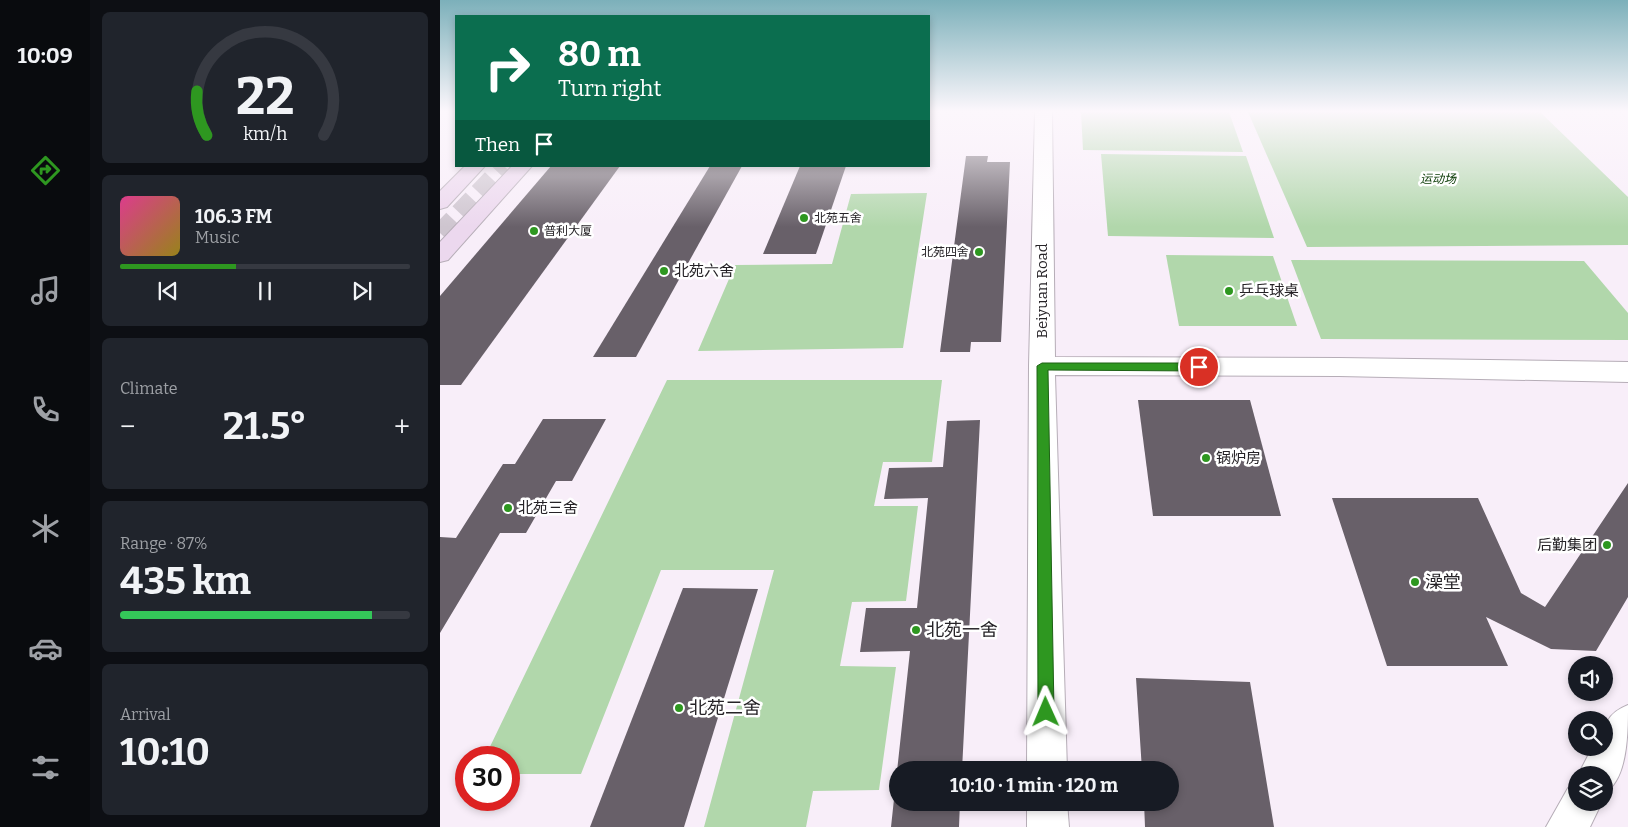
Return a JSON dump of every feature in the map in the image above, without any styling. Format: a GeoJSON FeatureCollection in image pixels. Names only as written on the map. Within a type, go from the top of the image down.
{"type":"FeatureCollection","features":[{"type":"Feature","properties":{"kind":"main road"},"geometry":{"type":"LineString","coordinates":[[440,203],[475,167]]}},
{"type":"Feature","properties":{"kind":"main road"},"geometry":{"type":"LineString","coordinates":[[440,254],[521,167]]}},
{"type":"Feature","properties":{"kind":"street","name":"Beiyuan Road"},"geometry":{"type":"LineString","coordinates":[[1043,151],[1042,366],[1047,761]]}},
{"type":"Feature","properties":{"kind":"street"},"geometry":{"type":"LineString","coordinates":[[1042,366],[1339,367],[1628,372]]}},
{"type":"Feature","properties":{"kind":"street"},"geometry":{"type":"LineString","coordinates":[[1603,766],[1628,724]]}},
{"type":"Feature","properties":{"kind":"street"},"geometry":{"type":"LineString","coordinates":[[1047,811],[1048,827]]}},
{"type":"Feature","properties":{"kind":"street"},"geometry":{"type":"LineString","coordinates":[[1568,827],[1577,811]]}},
{"type":"Feature","properties":{"kind":"green space"},"geometry":{"type":"Polygon","coordinates":[[[1130,151],[1243,151],[1243,152],[1130,151]]]}},
{"type":"Feature","properties":{"kind":"green space","name":"运动场"},"geometry":{"type":"Polygon","coordinates":[[[1265,151],[1580,151],[1628,197],[1628,245],[1307,247],[1265,151]]]}},
{"type":"Feature","properties":{"kind":"green space"},"geometry":{"type":"Polygon","coordinates":[[[1101,154],[1246,156],[1274,238],[1108,236],[1101,154]]]}},
{"type":"Feature","properties":{"kind":"green space"},"geometry":{"type":"Polygon","coordinates":[[[927,193],[903,348],[698,351],[735,265],[832,264],[851,194],[927,193]]]}},
{"type":"Feature","properties":{"kind":"green space","name":"乒乓球桌"},"geometry":{"type":"Polygon","coordinates":[[[1166,255],[1273,256],[1297,326],[1179,326],[1166,255]]]}},
{"type":"Feature","properties":{"kind":"green space"},"geometry":{"type":"Polygon","coordinates":[[[1291,260],[1584,261],[1628,313],[1628,340],[1321,339],[1291,260]]]}},
{"type":"Feature","properties":{"kind":"green space"},"geometry":{"type":"Polygon","coordinates":[[[667,380],[942,380],[932,462],[883,462],[874,506],[918,506],[906,601],[852,602],[840,666],[896,667],[879,790],[813,791],[806,827],[704,827],[774,570],[661,570],[581,774],[520,774],[520,746],[490,746],[667,380]]]}},
{"type":"Feature","properties":{"kind":"building","name":"北苑四舍"},"geometry":{"type":"Polygon","coordinates":[[[966,156],[988,156],[987,162],[1010,162],[1001,342],[971,342],[970,352],[940,352],[966,156]]]}},
{"type":"Feature","properties":{"kind":"building","name":"普利大厦"},"geometry":{"type":"Polygon","coordinates":[[[550,167],[619,167],[461,385],[440,385],[440,296],[550,167]]]}},
{"type":"Feature","properties":{"kind":"building","name":"北苑六舍"},"geometry":{"type":"Polygon","coordinates":[[[709,167],[741,167],[636,357],[593,357],[709,167]]]}},
{"type":"Feature","properties":{"kind":"building","name":"北苑五舍"},"geometry":{"type":"Polygon","coordinates":[[[800,167],[846,167],[816,254],[763,254],[800,167]]]}},
{"type":"Feature","properties":{"kind":"building","name":"锅炉房"},"geometry":{"type":"Polygon","coordinates":[[[1138,400],[1250,400],[1281,516],[1153,516],[1138,400]]]}},
{"type":"Feature","properties":{"kind":"building","name":"北苑三舍"},"geometry":{"type":"Polygon","coordinates":[[[543,419],[606,419],[572,481],[556,481],[526,533],[500,533],[440,633],[440,537],[456,538],[503,464],[515,464],[543,419]]]}},
{"type":"Feature","properties":{"kind":"building","name":"北苑一舍"},"geometry":{"type":"Polygon","coordinates":[[[980,420],[962,761],[898,761],[910,651],[860,652],[866,608],[917,608],[928,498],[884,499],[889,468],[943,467],[947,421],[980,420]]]}},
{"type":"Feature","properties":{"kind":"building"},"geometry":{"type":"Polygon","coordinates":[[[1628,483],[1628,597],[1596,651],[1551,649],[1486,617],[1508,666],[1387,666],[1332,498],[1478,498],[1521,593],[1545,607],[1628,483]]]}},
{"type":"Feature","properties":{"kind":"building","name":"北苑二舍"},"geometry":{"type":"Polygon","coordinates":[[[683,588],[758,589],[684,827],[590,827],[683,588]]]}},
{"type":"Feature","properties":{"kind":"building"},"geometry":{"type":"Polygon","coordinates":[[[1136,678],[1250,682],[1274,827],[1145,827],[1144,811],[1179,811],[1179,761],[1141,761],[1136,678]]]}},
{"type":"Feature","properties":{"kind":"building","name":"北苑一舍"},"geometry":{"type":"Polygon","coordinates":[[[893,811],[960,811],[959,827],[891,827],[893,811]]]}},
{"type":"Feature","properties":{"kind":"tunnel"},"geometry":{"type":"LineString","coordinates":[[440,233],[503,167]]}},
{"type":"Feature","properties":{"kind":"place","name":"北苑五舍"},"geometry":{"type":"Point","coordinates":[804,218]}},
{"type":"Feature","properties":{"kind":"place","name":"普利大厦"},"geometry":{"type":"Point","coordinates":[534,231]}},
{"type":"Feature","properties":{"kind":"place","name":"北苑四舍"},"geometry":{"type":"Point","coordinates":[979,252]}},
{"type":"Feature","properties":{"kind":"place","name":"北苑六舍"},"geometry":{"type":"Point","coordinates":[664,271]}},
{"type":"Feature","properties":{"kind":"place","name":"乒乓球桌"},"geometry":{"type":"Point","coordinates":[1229,291]}},
{"type":"Feature","properties":{"kind":"place","name":"锅炉房"},"geometry":{"type":"Point","coordinates":[1206,458]}},
{"type":"Feature","properties":{"kind":"place","name":"北苑三舍"},"geometry":{"type":"Point","coordinates":[508,508]}},
{"type":"Feature","properties":{"kind":"place","name":"后勤集团"},"geometry":{"type":"Point","coordinates":[1607,545]}},
{"type":"Feature","properties":{"kind":"place","name":"澡堂"},"geometry":{"type":"Point","coordinates":[1415,582]}},
{"type":"Feature","properties":{"kind":"place","name":"北苑一舍"},"geometry":{"type":"Point","coordinates":[916,630]}},
{"type":"Feature","properties":{"kind":"place","name":"北苑二舍"},"geometry":{"type":"Point","coordinates":[679,708]}},
{"type":"Feature","properties":{"kind":"route"},"geometry":{"type":"LineString","coordinates":[[1046,712],[1042,366],[1199,367]]}}]}
